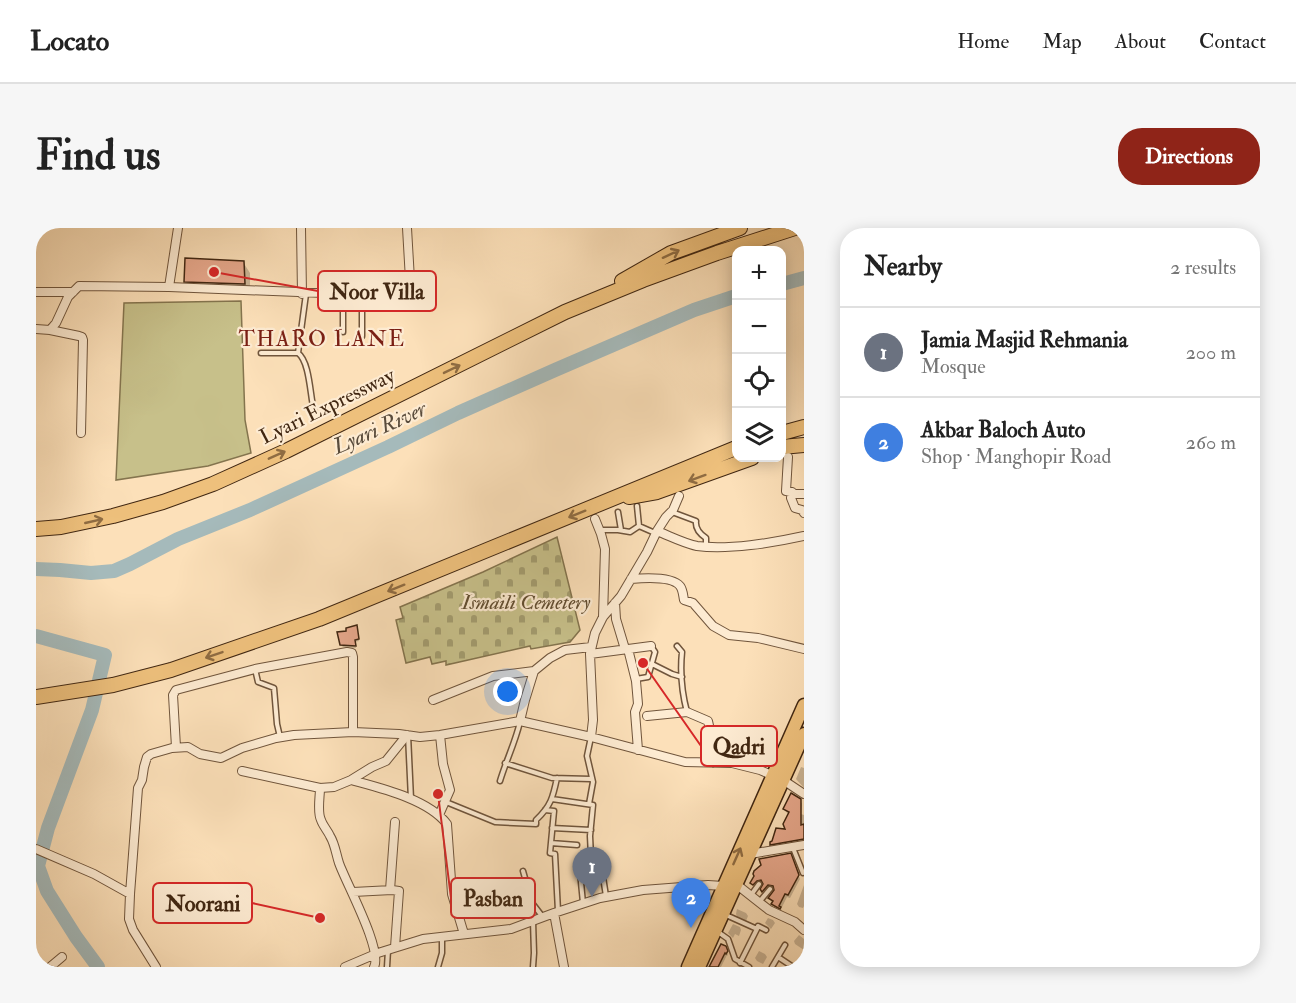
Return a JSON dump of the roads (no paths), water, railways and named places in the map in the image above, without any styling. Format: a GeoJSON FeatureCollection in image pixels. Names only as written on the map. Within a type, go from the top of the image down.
{"type":"FeatureCollection","features":[{"type":"Feature","properties":{"kind":"highway"},"geometry":{"type":"LineString","coordinates":[[565,312],[671,253],[740,228]]}},
{"type":"Feature","properties":{"kind":"highway","name":"Lyari Expressway"},"geometry":{"type":"LineString","coordinates":[[36,529],[61,527],[113,516],[163,502],[213,484],[286,451],[565,312],[643,280],[795,228]]}},
{"type":"Feature","properties":{"kind":"highway"},"geometry":{"type":"LineString","coordinates":[[717,253],[804,235]]}},
{"type":"Feature","properties":{"kind":"highway"},"geometry":{"type":"LineString","coordinates":[[786,432],[804,427]]}},
{"type":"Feature","properties":{"kind":"highway"},"geometry":{"type":"LineString","coordinates":[[786,451],[804,445]]}},
{"type":"Feature","properties":{"kind":"highway"},"geometry":{"type":"LineString","coordinates":[[613,507],[650,482],[732,450]]}},
{"type":"Feature","properties":{"kind":"highway"},"geometry":{"type":"LineString","coordinates":[[36,697],[113,685],[171,670],[318,619],[613,507],[741,462]]}},
{"type":"Feature","properties":{"kind":"main road"},"geometry":{"type":"LineString","coordinates":[[699,967],[723,913],[730,885],[750,854],[804,705]]}},
{"type":"Feature","properties":{"kind":"main road"},"geometry":{"type":"LineString","coordinates":[[687,967],[730,885],[778,778],[804,734]]}},
{"type":"Feature","properties":{"kind":"street"},"geometry":{"type":"LineString","coordinates":[[169,287],[178,228]]}},
{"type":"Feature","properties":{"kind":"street"},"geometry":{"type":"LineString","coordinates":[[301,228],[304,294]]}},
{"type":"Feature","properties":{"kind":"street"},"geometry":{"type":"LineString","coordinates":[[407,228],[411,297]]}},
{"type":"Feature","properties":{"kind":"street"},"geometry":{"type":"LineString","coordinates":[[50,330],[68,297],[79,286],[169,287],[425,297]]}},
{"type":"Feature","properties":{"kind":"street"},"geometry":{"type":"LineString","coordinates":[[36,292],[73,292]]}},
{"type":"Feature","properties":{"kind":"street"},"geometry":{"type":"LineString","coordinates":[[36,329],[82,337],[81,434]]}},
{"type":"Feature","properties":{"kind":"street"},"geometry":{"type":"LineString","coordinates":[[785,462],[786,491],[792,494],[804,494]]}},
{"type":"Feature","properties":{"kind":"street"},"geometry":{"type":"LineString","coordinates":[[792,494],[791,498],[795,508],[804,513]]}},
{"type":"Feature","properties":{"kind":"street"},"geometry":{"type":"LineString","coordinates":[[591,737],[593,720],[591,650],[595,633],[603,617],[621,596],[680,496]]}},
{"type":"Feature","properties":{"kind":"street"},"geometry":{"type":"LineString","coordinates":[[594,519],[605,549],[603,617]]}},
{"type":"Feature","properties":{"kind":"street"},"geometry":{"type":"LineString","coordinates":[[657,532],[695,545],[706,546],[732,546],[804,536]]}},
{"type":"Feature","properties":{"kind":"street"},"geometry":{"type":"LineString","coordinates":[[631,579],[649,577],[676,582],[682,588],[684,600],[693,603],[713,626],[729,635],[758,638],[804,649]]}},
{"type":"Feature","properties":{"kind":"street"},"geometry":{"type":"LineString","coordinates":[[615,603],[616,619],[635,679],[638,704],[635,712],[638,750]]}},
{"type":"Feature","properties":{"kind":"street"},"geometry":{"type":"LineString","coordinates":[[433,700],[493,676],[534,671],[565,650],[626,649],[651,646]]}},
{"type":"Feature","properties":{"kind":"street"},"geometry":{"type":"LineString","coordinates":[[176,747],[174,692],[255,669],[347,652],[351,653],[353,668],[353,732]]}},
{"type":"Feature","properties":{"kind":"street"},"geometry":{"type":"LineString","coordinates":[[520,721],[534,671]]}},
{"type":"Feature","properties":{"kind":"street"},"geometry":{"type":"LineString","coordinates":[[647,716],[687,712],[708,721],[714,741],[713,763]]}},
{"type":"Feature","properties":{"kind":"street"},"geometry":{"type":"LineString","coordinates":[[156,967],[133,930],[129,919],[138,788],[147,757],[176,747],[188,747],[200,754],[221,758],[242,748],[294,735],[353,732],[420,737],[520,721],[685,762],[732,763],[760,770],[804,794]]}},
{"type":"Feature","properties":{"kind":"street"},"geometry":{"type":"LineString","coordinates":[[242,771],[320,788],[334,787],[386,762],[407,735]]}},
{"type":"Feature","properties":{"kind":"street"},"geometry":{"type":"LineString","coordinates":[[439,816],[450,790],[443,764],[440,735]]}},
{"type":"Feature","properties":{"kind":"street"},"geometry":{"type":"LineString","coordinates":[[351,780],[400,794],[439,816],[447,824],[452,894],[464,934]]}},
{"type":"Feature","properties":{"kind":"street"},"geometry":{"type":"LineString","coordinates":[[320,788],[320,818],[332,838],[339,863],[353,892],[376,954],[374,967]]}},
{"type":"Feature","properties":{"kind":"street"},"geometry":{"type":"LineString","coordinates":[[390,890],[395,822]]}},
{"type":"Feature","properties":{"kind":"street"},"geometry":{"type":"LineString","coordinates":[[750,854],[804,845]]}},
{"type":"Feature","properties":{"kind":"street"},"geometry":{"type":"LineString","coordinates":[[36,849],[94,874],[130,894]]}},
{"type":"Feature","properties":{"kind":"street"},"geometry":{"type":"LineString","coordinates":[[345,967],[392,948],[423,939],[511,929],[606,897],[643,890],[730,885],[751,895],[770,910],[795,922],[804,930]]}},
{"type":"Feature","properties":{"kind":"street"},"geometry":{"type":"LineString","coordinates":[[353,892],[399,891],[392,948]]}},
{"type":"Feature","properties":{"kind":"street"},"geometry":{"type":"LineString","coordinates":[[556,912],[564,967]]}},
{"type":"Feature","properties":{"kind":"street"},"geometry":{"type":"LineString","coordinates":[[50,967],[62,957]]}},
{"type":"Feature","properties":{"kind":"lane"},"geometry":{"type":"LineString","coordinates":[[298,353],[304,294]]}},
{"type":"Feature","properties":{"kind":"lane"},"geometry":{"type":"LineString","coordinates":[[343,295],[343,332]]}},
{"type":"Feature","properties":{"kind":"lane"},"geometry":{"type":"LineString","coordinates":[[362,295],[362,336]]}},
{"type":"Feature","properties":{"kind":"lane"},"geometry":{"type":"LineString","coordinates":[[261,353],[298,353],[302,356],[314,411]]}},
{"type":"Feature","properties":{"kind":"lane"},"geometry":{"type":"LineString","coordinates":[[637,506],[639,526]]}},
{"type":"Feature","properties":{"kind":"lane"},"geometry":{"type":"LineString","coordinates":[[613,507],[621,530]]}},
{"type":"Feature","properties":{"kind":"lane"},"geometry":{"type":"LineString","coordinates":[[672,512],[696,521],[695,525],[700,534],[706,538],[706,546]]}},
{"type":"Feature","properties":{"kind":"lane"},"geometry":{"type":"LineString","coordinates":[[599,530],[630,532],[639,526]]}},
{"type":"Feature","properties":{"kind":"lane"},"geometry":{"type":"LineString","coordinates":[[639,526],[657,532]]}},
{"type":"Feature","properties":{"kind":"lane"},"geometry":{"type":"LineString","coordinates":[[635,679],[648,677],[655,652],[651,646]]}},
{"type":"Feature","properties":{"kind":"lane"},"geometry":{"type":"LineString","coordinates":[[677,646],[682,652],[683,696],[687,712]]}},
{"type":"Feature","properties":{"kind":"lane"},"geometry":{"type":"LineString","coordinates":[[652,664],[682,677]]}},
{"type":"Feature","properties":{"kind":"lane"},"geometry":{"type":"LineString","coordinates":[[255,669],[258,682],[273,688],[280,738]]}},
{"type":"Feature","properties":{"kind":"lane"},"geometry":{"type":"LineString","coordinates":[[500,781],[520,721]]}},
{"type":"Feature","properties":{"kind":"lane"},"geometry":{"type":"LineString","coordinates":[[407,735],[411,800]]}},
{"type":"Feature","properties":{"kind":"lane"},"geometry":{"type":"LineString","coordinates":[[589,804],[593,782],[587,756],[591,737]]}},
{"type":"Feature","properties":{"kind":"lane"},"geometry":{"type":"LineString","coordinates":[[505,763],[552,778],[591,779]]}},
{"type":"Feature","properties":{"kind":"lane"},"geometry":{"type":"LineString","coordinates":[[445,802],[495,822],[536,824],[536,820],[552,799],[558,778]]}},
{"type":"Feature","properties":{"kind":"lane"},"geometry":{"type":"LineString","coordinates":[[552,799],[593,805],[591,857],[600,858],[606,897]]}},
{"type":"Feature","properties":{"kind":"lane"},"geometry":{"type":"LineString","coordinates":[[545,810],[554,811],[550,853],[555,854],[556,912]]}},
{"type":"Feature","properties":{"kind":"lane"},"geometry":{"type":"LineString","coordinates":[[552,828],[591,830]]}},
{"type":"Feature","properties":{"kind":"lane"},"geometry":{"type":"LineString","coordinates":[[551,843],[576,844]]}},
{"type":"Feature","properties":{"kind":"lane"},"geometry":{"type":"LineString","coordinates":[[793,847],[803,873]]}},
{"type":"Feature","properties":{"kind":"lane"},"geometry":{"type":"LineString","coordinates":[[523,871],[532,903],[543,917]]}},
{"type":"Feature","properties":{"kind":"lane"},"geometry":{"type":"LineString","coordinates":[[580,872],[583,904]]}},
{"type":"Feature","properties":{"kind":"lane"},"geometry":{"type":"LineString","coordinates":[[751,895],[759,884]]}},
{"type":"Feature","properties":{"kind":"lane"},"geometry":{"type":"LineString","coordinates":[[759,902],[770,889]]}},
{"type":"Feature","properties":{"kind":"lane"},"geometry":{"type":"LineString","coordinates":[[723,913],[757,929]]}},
{"type":"Feature","properties":{"kind":"lane"},"geometry":{"type":"LineString","coordinates":[[533,921],[533,967]]}},
{"type":"Feature","properties":{"kind":"lane"},"geometry":{"type":"LineString","coordinates":[[740,963],[758,926],[766,930]]}},
{"type":"Feature","properties":{"kind":"lane"},"geometry":{"type":"LineString","coordinates":[[715,931],[728,939],[735,959],[749,967]]}},
{"type":"Feature","properties":{"kind":"lane"},"geometry":{"type":"LineString","coordinates":[[438,967],[442,953],[442,937]]}},
{"type":"Feature","properties":{"kind":"lane"},"geometry":{"type":"LineString","coordinates":[[772,967],[785,945]]}},
{"type":"Feature","properties":{"kind":"lane"},"geometry":{"type":"LineString","coordinates":[[387,967],[392,948]]}},
{"type":"Feature","properties":{"kind":"lane"},"geometry":{"type":"LineString","coordinates":[[778,957],[794,967]]}},
{"type":"Feature","properties":{"kind":"waterway","name":"Lyari River"},"geometry":{"type":"LineString","coordinates":[[786,283],[804,278]]}},
{"type":"Feature","properties":{"kind":"waterway","name":"Lyari River"},"geometry":{"type":"LineString","coordinates":[[36,569],[91,573],[114,571],[178,539],[250,510],[555,370],[694,310],[732,297]]}},
{"type":"Feature","properties":{"kind":"waterway"},"geometry":{"type":"LineString","coordinates":[[36,636],[105,655],[92,710],[48,828],[38,866],[47,891],[98,967]]}},
{"type":"Feature","properties":{"kind":"place","name":"Noor Villa"},"geometry":{"type":"Point","coordinates":[214,272]}},
{"type":"Feature","properties":{"kind":"place","name":"Qadri"},"geometry":{"type":"Point","coordinates":[643,663]}},
{"type":"Feature","properties":{"kind":"place","name":"Pasban"},"geometry":{"type":"Point","coordinates":[438,794]}},
{"type":"Feature","properties":{"kind":"place","name":"Jamia Masjid Rehmania"},"geometry":{"type":"Point","coordinates":[592,897]}},
{"type":"Feature","properties":{"kind":"place","name":"Noorani"},"geometry":{"type":"Point","coordinates":[320,918]}},
{"type":"Feature","properties":{"kind":"place","name":"Akbar Baloch Auto"},"geometry":{"type":"Point","coordinates":[691,928]}},
{"type":"Feature","properties":{"kind":"district","name":"THARO LANE"},"geometry":{"type":"Point","coordinates":[322,338]}},
{"type":"Feature","properties":{"kind":"park label","name":"Ismaili Cemetery"},"geometry":{"type":"Point","coordinates":[526,602]}}]}
